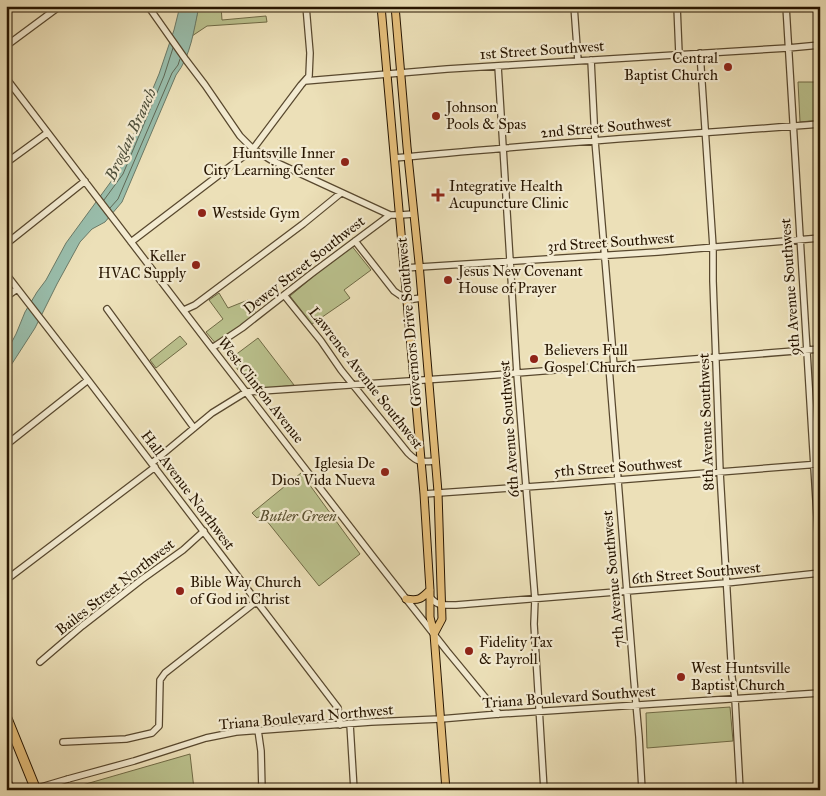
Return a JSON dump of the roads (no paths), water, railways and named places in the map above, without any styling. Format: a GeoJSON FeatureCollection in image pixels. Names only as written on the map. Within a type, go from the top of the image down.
{"type":"FeatureCollection","features":[{"type":"Feature","properties":{"kind":"highway"},"geometry":{"type":"LineString","coordinates":[[6,716],[36,790]]}},
{"type":"Feature","properties":{"kind":"highway"},"geometry":{"type":"LineString","coordinates":[[6,780],[10,790]]}},
{"type":"Feature","properties":{"kind":"main road","name":"Governors Drive Southwest"},"geometry":{"type":"LineString","coordinates":[[380,6],[424,494],[430,617],[434,634],[446,790]]}},
{"type":"Feature","properties":{"kind":"main road","name":"Governors Drive Southwest"},"geometry":{"type":"LineString","coordinates":[[395,6],[438,492],[442,619],[434,634]]}},
{"type":"Feature","properties":{"kind":"main road"},"geometry":{"type":"LineString","coordinates":[[406,599],[420,600],[430,593]]}},
{"type":"Feature","properties":{"kind":"street"},"geometry":{"type":"LineString","coordinates":[[6,46],[60,6]]}},
{"type":"Feature","properties":{"kind":"street"},"geometry":{"type":"LineString","coordinates":[[148,6],[240,136],[253,149],[271,160],[390,214],[414,214]]}},
{"type":"Feature","properties":{"kind":"street"},"geometry":{"type":"LineString","coordinates":[[131,242],[253,149],[309,76],[310,52],[306,6]]}},
{"type":"Feature","properties":{"kind":"street"},"geometry":{"type":"LineString","coordinates":[[574,6],[578,61]]}},
{"type":"Feature","properties":{"kind":"street"},"geometry":{"type":"LineString","coordinates":[[677,6],[679,54]]}},
{"type":"Feature","properties":{"kind":"street","name":"9th Avenue Southwest"},"geometry":{"type":"LineString","coordinates":[[786,6],[807,350],[817,465],[820,566]]}},
{"type":"Feature","properties":{"kind":"street","name":"1st Street Southwest"},"geometry":{"type":"LineString","coordinates":[[305,81],[498,66],[820,45]]}},
{"type":"Feature","properties":{"kind":"street","name":"8th Avenue Southwest"},"geometry":{"type":"LineString","coordinates":[[700,53],[713,247],[720,472],[726,583],[740,790]]}},
{"type":"Feature","properties":{"kind":"street","name":"7th Avenue Southwest"},"geometry":{"type":"LineString","coordinates":[[591,60],[618,480],[642,790]]}},
{"type":"Feature","properties":{"kind":"street","name":"6th Avenue Southwest"},"geometry":{"type":"LineString","coordinates":[[498,66],[509,262],[534,599],[544,790]]}},
{"type":"Feature","properties":{"kind":"street","name":"West Clinton Avenue"},"geometry":{"type":"LineString","coordinates":[[6,78],[406,599],[499,714]]}},
{"type":"Feature","properties":{"kind":"street","name":"2nd Street Southwest"},"geometry":{"type":"LineString","coordinates":[[394,158],[595,140],[820,124]]}},
{"type":"Feature","properties":{"kind":"street"},"geometry":{"type":"LineString","coordinates":[[6,164],[47,133]]}},
{"type":"Feature","properties":{"kind":"street"},"geometry":{"type":"LineString","coordinates":[[6,244],[85,181]]}},
{"type":"Feature","properties":{"kind":"street"},"geometry":{"type":"LineString","coordinates":[[184,310],[202,300],[341,193]]}},
{"type":"Feature","properties":{"kind":"street","name":"Dewey Street Southwest"},"geometry":{"type":"LineString","coordinates":[[212,348],[242,328],[390,214]]}},
{"type":"Feature","properties":{"kind":"street","name":"3rd Street Southwest"},"geometry":{"type":"LineString","coordinates":[[404,268],[605,256],[820,238]]}},
{"type":"Feature","properties":{"kind":"street"},"geometry":{"type":"LineString","coordinates":[[355,241],[394,291],[407,300],[422,298]]}},
{"type":"Feature","properties":{"kind":"street","name":"Hall Avenue Northwest"},"geometry":{"type":"LineString","coordinates":[[6,274],[154,465],[338,708],[340,725]]}},
{"type":"Feature","properties":{"kind":"street"},"geometry":{"type":"LineString","coordinates":[[6,297],[18,289]]}},
{"type":"Feature","properties":{"kind":"street","name":"Lawrence Avenue Southwest"},"geometry":{"type":"LineString","coordinates":[[284,295],[408,453],[415,460],[421,462],[435,461]]}},
{"type":"Feature","properties":{"kind":"street"},"geometry":{"type":"LineString","coordinates":[[107,309],[194,428]]}},
{"type":"Feature","properties":{"kind":"street"},"geometry":{"type":"LineString","coordinates":[[6,580],[154,465],[212,413],[246,392],[517,374],[820,349]]}},
{"type":"Feature","properties":{"kind":"street"},"geometry":{"type":"LineString","coordinates":[[6,445],[88,380]]}},
{"type":"Feature","properties":{"kind":"street","name":"5th Street Southwest"},"geometry":{"type":"LineString","coordinates":[[424,494],[817,465]]}},
{"type":"Feature","properties":{"kind":"street","name":"Bailes Street Northwest"},"geometry":{"type":"LineString","coordinates":[[40,662],[82,626],[140,580],[183,550],[204,531]]}},
{"type":"Feature","properties":{"kind":"street","name":"6th Street Southwest"},"geometry":{"type":"LineString","coordinates":[[442,605],[627,592],[820,573]]}},
{"type":"Feature","properties":{"kind":"street"},"geometry":{"type":"LineString","coordinates":[[430,593],[435,603],[442,605]]}},
{"type":"Feature","properties":{"kind":"street"},"geometry":{"type":"LineString","coordinates":[[63,742],[126,739],[152,733],[159,726],[160,680],[165,673],[257,601]]}},
{"type":"Feature","properties":{"kind":"street","name":"Triana Boulevard Southwest"},"geometry":{"type":"LineString","coordinates":[[440,719],[820,693]]}},
{"type":"Feature","properties":{"kind":"street","name":"Triana Boulevard Northwest"},"geometry":{"type":"LineString","coordinates":[[31,790],[206,738],[236,732],[440,719]]}},
{"type":"Feature","properties":{"kind":"street"},"geometry":{"type":"LineString","coordinates":[[350,724],[354,790]]}},
{"type":"Feature","properties":{"kind":"street"},"geometry":{"type":"LineString","coordinates":[[258,730],[261,751],[262,790]]}},
{"type":"Feature","properties":{"kind":"water"},"geometry":{"type":"Polygon","coordinates":[[[180,6],[199,6],[191,42],[122,202],[105,222],[92,229],[80,242],[35,328],[6,373],[6,353],[25,312],[46,280],[66,243],[118,172],[159,74],[180,6]]]}},
{"type":"Feature","properties":{"kind":"place","name":"Central Baptist Church"},"geometry":{"type":"Point","coordinates":[728,67]}},
{"type":"Feature","properties":{"kind":"place","name":"Johnson Pools & Spas"},"geometry":{"type":"Point","coordinates":[436,116]}},
{"type":"Feature","properties":{"kind":"place","name":"Huntsville Inner City Learning Center"},"geometry":{"type":"Point","coordinates":[345,162]}},
{"type":"Feature","properties":{"kind":"place","name":"Integrative Health Acupuncture Clinic"},"geometry":{"type":"Point","coordinates":[438,195]}},
{"type":"Feature","properties":{"kind":"place","name":"Westside Gym"},"geometry":{"type":"Point","coordinates":[202,213]}},
{"type":"Feature","properties":{"kind":"place","name":"Keller HVAC Supply"},"geometry":{"type":"Point","coordinates":[196,265]}},
{"type":"Feature","properties":{"kind":"place","name":"Jesus New Covenant House of Prayer"},"geometry":{"type":"Point","coordinates":[448,280]}},
{"type":"Feature","properties":{"kind":"place","name":"Believers Full Gospel Church"},"geometry":{"type":"Point","coordinates":[534,359]}},
{"type":"Feature","properties":{"kind":"place","name":"Iglesia De Dios Vida Nueva"},"geometry":{"type":"Point","coordinates":[385,472]}},
{"type":"Feature","properties":{"kind":"place","name":"Bible Way Church of God in Christ"},"geometry":{"type":"Point","coordinates":[180,591]}},
{"type":"Feature","properties":{"kind":"place","name":"Fidelity Tax & Payroll"},"geometry":{"type":"Point","coordinates":[469,651]}},
{"type":"Feature","properties":{"kind":"place","name":"West Huntsville Baptist Church"},"geometry":{"type":"Point","coordinates":[681,677]}},
{"type":"Feature","properties":{"kind":"water label","name":"Broglan Branch"},"geometry":{"type":"Point","coordinates":[130,134]}},
{"type":"Feature","properties":{"kind":"park label","name":"Butler Green"},"geometry":{"type":"Point","coordinates":[298,516]}}]}
